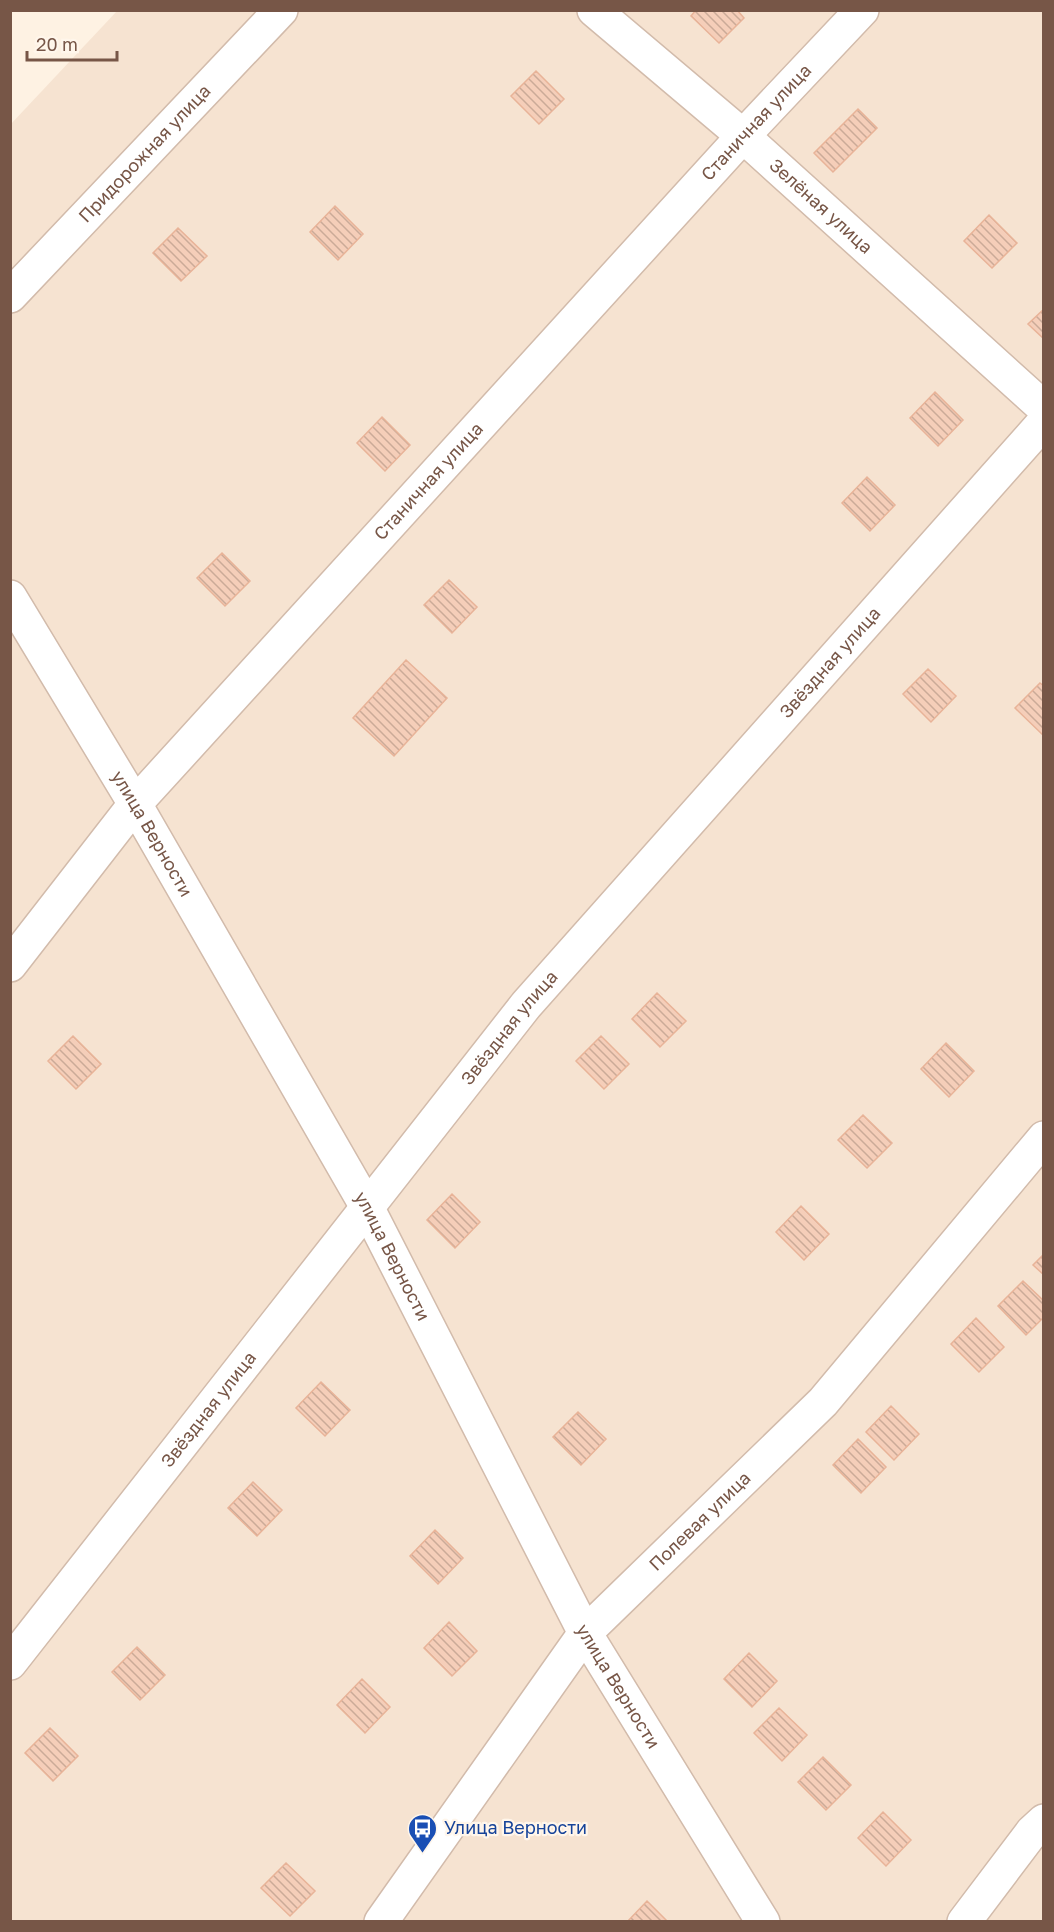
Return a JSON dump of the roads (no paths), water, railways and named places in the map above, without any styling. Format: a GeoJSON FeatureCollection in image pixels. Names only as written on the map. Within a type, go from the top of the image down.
{"type":"FeatureCollection","features":[{"type":"Feature","properties":{"kind":"street","name":"Придорожная улица"},"geometry":{"type":"LineString","coordinates":[[10,296],[281,10]]}},
{"type":"Feature","properties":{"kind":"street","name":"Зелёная улица"},"geometry":{"type":"LineString","coordinates":[[594,10],[743,136],[1044,408]]}},
{"type":"Feature","properties":{"kind":"street","name":"Станичная улица"},"geometry":{"type":"LineString","coordinates":[[10,965],[135,804],[743,136],[862,10]]}},
{"type":"Feature","properties":{"kind":"street","name":"Звёздная улица"},"geometry":{"type":"LineString","coordinates":[[10,1663],[526,1005],[1044,422]]}},
{"type":"Feature","properties":{"kind":"street","name":"улица Верности"},"geometry":{"type":"LineString","coordinates":[[10,597],[135,804],[367,1207],[585,1633],[763,1922]]}},
{"type":"Feature","properties":{"kind":"street","name":"Полевая улица"},"geometry":{"type":"LineString","coordinates":[[381,1922],[585,1633],[823,1402],[1044,1138]]}},
{"type":"Feature","properties":{"kind":"street"},"geometry":{"type":"LineString","coordinates":[[964,1922],[1032,1832],[1044,1821]]}},
{"type":"Feature","properties":{"kind":"place","name":"Улица Верности"},"geometry":{"type":"Point","coordinates":[423,1854]}}]}
